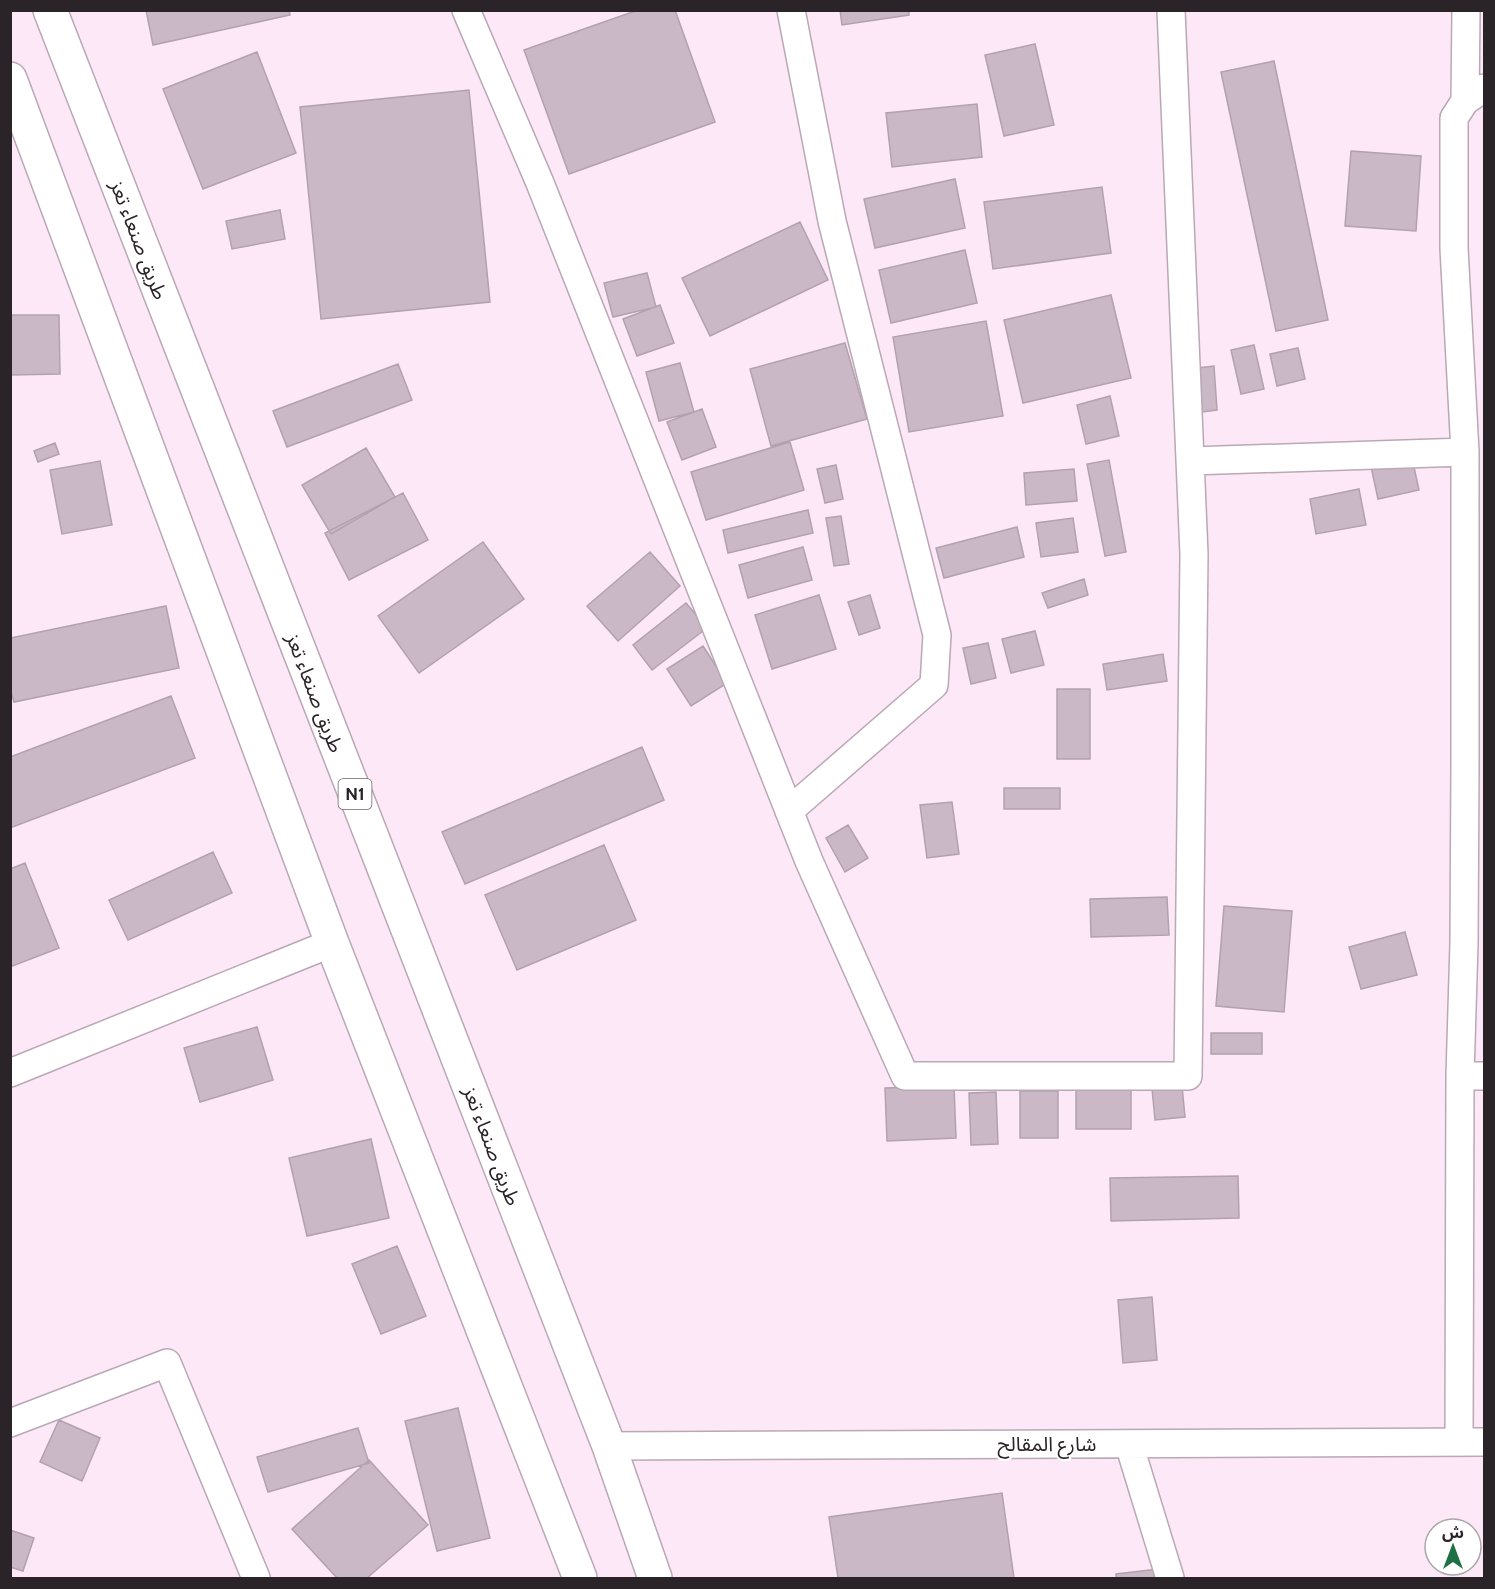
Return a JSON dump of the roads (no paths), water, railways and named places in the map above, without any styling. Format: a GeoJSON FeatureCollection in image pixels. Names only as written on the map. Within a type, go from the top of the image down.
{"type":"FeatureCollection","features":[{"type":"Feature","properties":{"kind":"highway","name":"طريق صنعاء تعز"},"geometry":{"type":"LineString","coordinates":[[50,10],[609,1446],[655,1578]]}},
{"type":"Feature","properties":{"kind":"highway"},"geometry":{"type":"LineString","coordinates":[[10,79],[332,943],[580,1578]]}},
{"type":"Feature","properties":{"kind":"street"},"geometry":{"type":"LineString","coordinates":[[466,10],[540,183],[809,861],[905,1076],[1188,1076],[1194,554],[1171,10]]}},
{"type":"Feature","properties":{"kind":"street"},"geometry":{"type":"LineString","coordinates":[[789,811],[934,685],[937,635],[832,220],[791,10]]}},
{"type":"Feature","properties":{"kind":"street"},"geometry":{"type":"LineString","coordinates":[[1466,10],[1475,95],[1454,118],[1454,248],[1466,452],[1464,931],[1472,1076],[1472,1442]]}},
{"type":"Feature","properties":{"kind":"street"},"geometry":{"type":"LineString","coordinates":[[1191,461],[1466,452]]}},
{"type":"Feature","properties":{"kind":"street"},"geometry":{"type":"LineString","coordinates":[[10,1073],[332,943]]}},
{"type":"Feature","properties":{"kind":"street"},"geometry":{"type":"LineString","coordinates":[[10,1423],[167,1363],[256,1578]]}},
{"type":"Feature","properties":{"kind":"street","name":"شارع المقالح"},"geometry":{"type":"LineString","coordinates":[[609,1446],[1472,1442]]}},
{"type":"Feature","properties":{"kind":"street"},"geometry":{"type":"LineString","coordinates":[[1129,1444],[1170,1578]]}}]}
